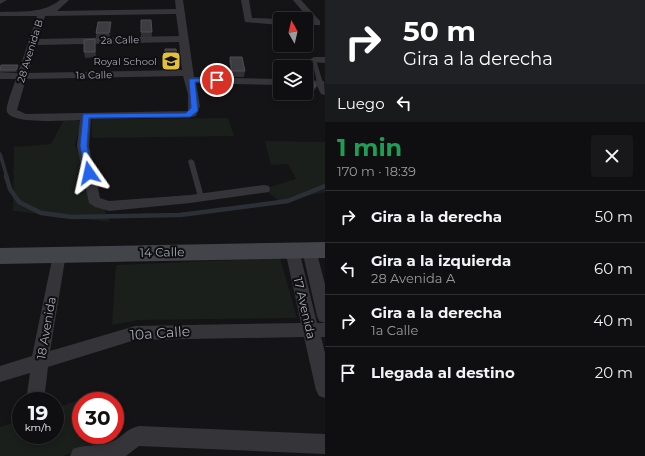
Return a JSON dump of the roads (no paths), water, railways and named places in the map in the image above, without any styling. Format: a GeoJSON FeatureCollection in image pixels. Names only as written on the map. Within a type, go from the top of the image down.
{"type":"FeatureCollection","features":[{"type":"Feature","properties":{"kind":"street","name":"28 Avenida B"},"geometry":{"type":"LineString","coordinates":[[65,0],[54,9],[42,13],[12,108],[14,114],[26,117],[86,116]]}},
{"type":"Feature","properties":{"kind":"street"},"geometry":{"type":"LineString","coordinates":[[179,0],[189,77],[195,108],[192,114],[180,115],[86,116],[83,146],[94,200],[100,204],[109,206],[264,189]]}},
{"type":"Feature","properties":{"kind":"street"},"geometry":{"type":"LineString","coordinates":[[245,0],[248,20],[273,22]]}},
{"type":"Feature","properties":{"kind":"street"},"geometry":{"type":"LineString","coordinates":[[297,0],[321,24]]}},
{"type":"Feature","properties":{"kind":"street"},"geometry":{"type":"LineString","coordinates":[[0,14],[180,11]]}},
{"type":"Feature","properties":{"kind":"street","name":"2a Calle"},"geometry":{"type":"LineString","coordinates":[[32,42],[184,39]]}},
{"type":"Feature","properties":{"kind":"street"},"geometry":{"type":"LineString","coordinates":[[314,60],[325,60]]}},
{"type":"Feature","properties":{"kind":"street","name":"1a Calle"},"geometry":{"type":"LineString","coordinates":[[0,76],[189,77],[273,82]]}},
{"type":"Feature","properties":{"kind":"street","name":"14 Calle"},"geometry":{"type":"LineString","coordinates":[[0,256],[309,250]]}},
{"type":"Feature","properties":{"kind":"street","name":"17 Avenida"},"geometry":{"type":"LineString","coordinates":[[309,250],[325,316]]}},
{"type":"Feature","properties":{"kind":"street","name":"17 Avenida"},"geometry":{"type":"LineString","coordinates":[[309,250],[325,390]]}},
{"type":"Feature","properties":{"kind":"street","name":"18 Avenida"},"geometry":{"type":"LineString","coordinates":[[36,392],[40,361],[59,254]]}},
{"type":"Feature","properties":{"kind":"street","name":"10a Calle"},"geometry":{"type":"LineString","coordinates":[[0,374],[135,333],[318,330]]}},
{"type":"Feature","properties":{"kind":"street"},"geometry":{"type":"LineString","coordinates":[[80,456],[118,450],[131,439],[139,436],[325,444]]}},
{"type":"Feature","properties":{"kind":"lane"},"geometry":{"type":"LineString","coordinates":[[314,60],[322,88]]}},
{"type":"Feature","properties":{"kind":"lane"},"geometry":{"type":"LineString","coordinates":[[191,161],[201,197]]}},
{"type":"Feature","properties":{"kind":"waterway"},"geometry":{"type":"LineString","coordinates":[[0,154],[7,177]]}},
{"type":"Feature","properties":{"kind":"waterway"},"geometry":{"type":"LineString","coordinates":[[6,176],[10,189],[19,202],[41,213],[72,217],[180,215],[288,201],[325,186]]}},
{"type":"Feature","properties":{"kind":"place","name":"Royal School"},"geometry":{"type":"Point","coordinates":[171,61]}}]}
